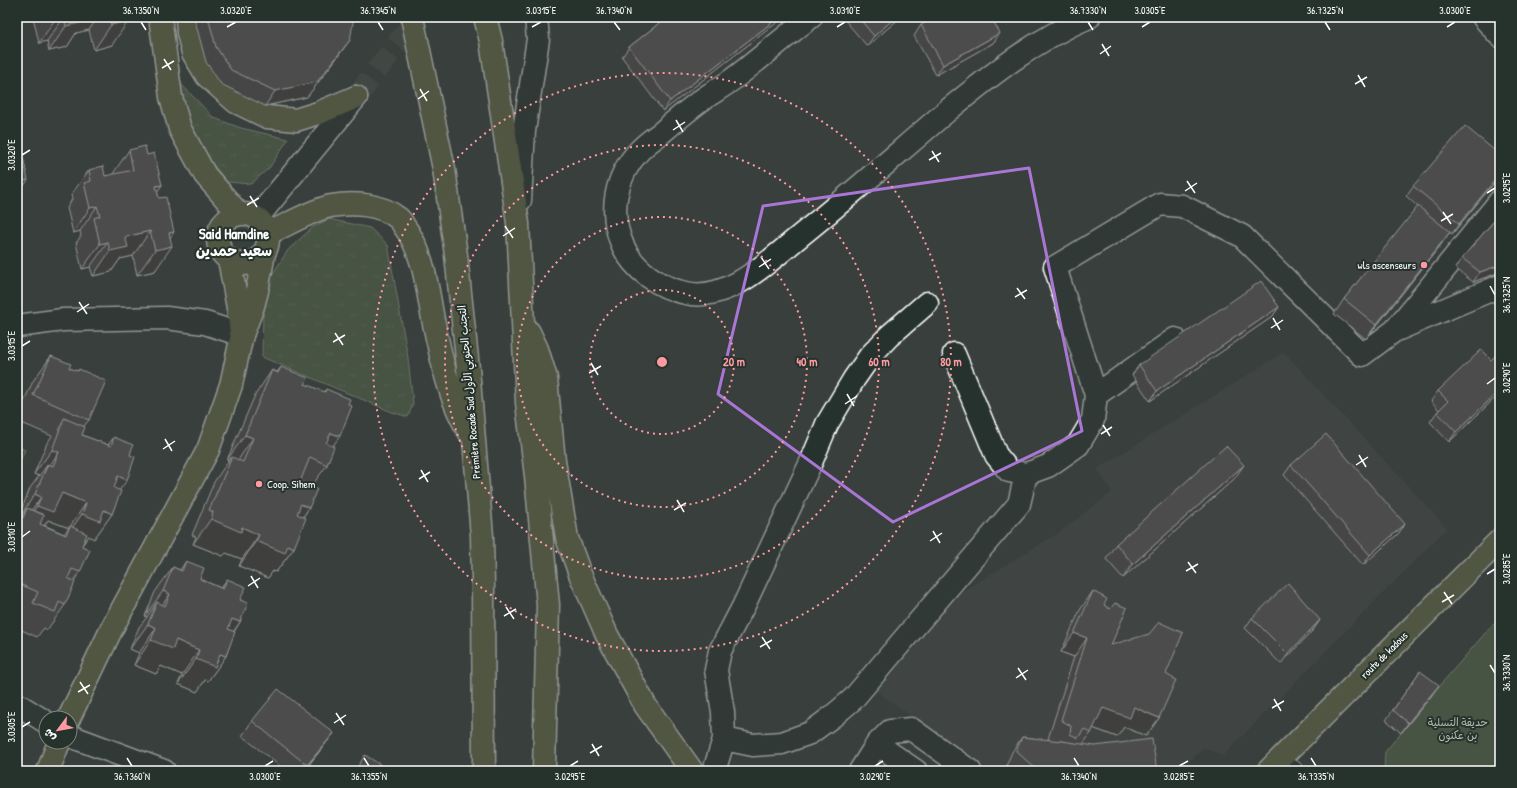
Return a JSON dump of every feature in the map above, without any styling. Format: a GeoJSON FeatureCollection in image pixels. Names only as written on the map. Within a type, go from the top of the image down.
{"type":"FeatureCollection","features":[{"type":"Feature","properties":{"kind":"main road"},"geometry":{"type":"LineString","coordinates":[[160,17],[171,97],[178,122],[204,175],[214,211],[221,249],[229,259],[236,263],[244,264],[258,258],[257,230],[204,175]]}},
{"type":"Feature","properties":{"kind":"main road"},"geometry":{"type":"LineString","coordinates":[[187,17],[188,33],[194,53],[207,76],[236,102],[267,116],[296,120],[318,113],[356,97]]}},
{"type":"Feature","properties":{"kind":"main road","name":"Première Rocade Sud التجنب الجنوبي الأول"},"geometry":{"type":"LineString","coordinates":[[412,17],[444,169],[466,346],[483,557],[484,771]]}},
{"type":"Feature","properties":{"kind":"main road"},"geometry":{"type":"LineString","coordinates":[[485,17],[491,41],[518,223],[527,402],[536,476],[548,605],[544,771]]}},
{"type":"Feature","properties":{"kind":"main road"},"geometry":{"type":"LineString","coordinates":[[218,235],[225,222],[231,217],[257,230],[308,215],[330,206],[352,204],[376,207],[399,218],[411,235],[418,251],[452,395],[460,416],[474,439]]}},
{"type":"Feature","properties":{"kind":"main road"},"geometry":{"type":"LineString","coordinates":[[73,710],[119,615],[208,450],[231,385],[242,335],[253,306],[257,230]]}},
{"type":"Feature","properties":{"kind":"main road"},"geometry":{"type":"LineString","coordinates":[[229,259],[242,335]]}},
{"type":"Feature","properties":{"kind":"main road"},"geometry":{"type":"LineString","coordinates":[[523,320],[537,349],[546,378],[560,504],[566,538],[607,635],[645,705],[692,771]]}},
{"type":"Feature","properties":{"kind":"main road","name":"route de kadous"},"geometry":{"type":"LineString","coordinates":[[1279,768],[1500,540]]}},
{"type":"Feature","properties":{"kind":"main road"},"geometry":{"type":"LineString","coordinates":[[48,771],[56,750]]}},
{"type":"Feature","properties":{"kind":"street"},"geometry":{"type":"LineString","coordinates":[[518,223],[524,130],[538,39],[536,17]]}},
{"type":"Feature","properties":{"kind":"street"},"geometry":{"type":"LineString","coordinates":[[811,17],[732,80],[703,99],[667,127],[640,150],[622,176],[614,207],[617,231],[624,249],[635,265],[652,279],[668,288],[687,294],[704,294],[724,289],[745,278],[833,208],[916,137],[1007,63],[1058,32],[1089,17]]}},
{"type":"Feature","properties":{"kind":"street"},"geometry":{"type":"LineString","coordinates":[[1483,17],[1500,36]]}},
{"type":"Feature","properties":{"kind":"street"},"geometry":{"type":"LineString","coordinates":[[257,230],[356,97]]}},
{"type":"Feature","properties":{"kind":"street"},"geometry":{"type":"LineString","coordinates":[[1394,331],[1500,201]]}},
{"type":"Feature","properties":{"kind":"street"},"geometry":{"type":"LineString","coordinates":[[954,354],[996,455],[1008,471],[1026,474],[1048,466],[1078,445],[1093,420],[1096,395],[1054,267],[1160,204],[1182,206],[1242,236],[1362,355],[1394,331],[1500,286]]}},
{"type":"Feature","properties":{"kind":"street"},"geometry":{"type":"LineString","coordinates":[[714,771],[724,739],[723,712],[716,670],[720,652],[744,605],[812,460],[827,424],[854,379],[870,356],[889,336],[927,303]]}},
{"type":"Feature","properties":{"kind":"street"},"geometry":{"type":"LineString","coordinates":[[17,326],[62,320],[166,318],[205,323],[242,335]]}},
{"type":"Feature","properties":{"kind":"street"},"geometry":{"type":"LineString","coordinates":[[1096,395],[1175,339]]}},
{"type":"Feature","properties":{"kind":"street"},"geometry":{"type":"LineString","coordinates":[[724,739],[753,745],[782,743],[810,733],[853,699],[1019,504],[1026,474]]}},
{"type":"Feature","properties":{"kind":"street"},"geometry":{"type":"LineString","coordinates":[[17,704],[38,717]]}},
{"type":"Feature","properties":{"kind":"street"},"geometry":{"type":"LineString","coordinates":[[860,771],[877,744],[890,731],[911,729],[970,771]]}},
{"type":"Feature","properties":{"kind":"street"},"geometry":{"type":"LineString","coordinates":[[78,739],[164,771]]}},
{"type":"Feature","properties":{"kind":"street"},"geometry":{"type":"LineString","coordinates":[[877,744],[916,771]]}},
{"type":"Feature","properties":{"kind":"highlighted area"},"geometry":{"type":"Polygon","coordinates":[[[1029,168],[1082,431],[893,522],[718,394],[763,206],[1029,168]]]}},
{"type":"Feature","properties":{"kind":"shaded area"},"geometry":{"type":"Polygon","coordinates":[[[1284,352],[1447,528],[1223,756],[1204,748],[1179,771],[988,771],[875,690],[958,594],[1057,534],[1112,492],[1097,469],[1284,352]]]}},
{"type":"Feature","properties":{"kind":"green space"},"geometry":{"type":"Polygon","coordinates":[[[179,82],[214,118],[241,128],[288,139],[270,167],[251,184],[227,182],[208,158],[191,132],[179,82]]]}},
{"type":"Feature","properties":{"kind":"green space"},"geometry":{"type":"Polygon","coordinates":[[[329,219],[370,228],[388,245],[408,358],[413,404],[408,417],[392,412],[262,357],[263,315],[272,275],[288,250],[313,227],[329,219]]]}},
{"type":"Feature","properties":{"kind":"green space"},"geometry":{"type":"Polygon","coordinates":[[[17,446],[25,450],[17,468],[17,446]]]}},
{"type":"Feature","properties":{"kind":"green space","name":"حديقة التسلية بن عكنون"},"geometry":{"type":"Polygon","coordinates":[[[1500,616],[1500,771],[1384,771],[1385,752],[1435,691],[1500,616]]]}},
{"type":"Feature","properties":{"kind":"building"},"geometry":{"type":"Polygon","coordinates":[[[64,17],[83,17],[84,22],[66,26],[64,17]]]}},
{"type":"Feature","properties":{"kind":"building"},"geometry":{"type":"Polygon","coordinates":[[[109,17],[128,17],[129,20],[111,25],[109,17]]]}},
{"type":"Feature","properties":{"kind":"building"},"geometry":{"type":"Polygon","coordinates":[[[208,17],[354,17],[350,40],[317,82],[275,91],[231,70],[216,47],[208,17]]]}},
{"type":"Feature","properties":{"kind":"building"},"geometry":{"type":"Polygon","coordinates":[[[667,17],[779,17],[670,101],[629,47],[667,17]]]}},
{"type":"Feature","properties":{"kind":"building"},"geometry":{"type":"Polygon","coordinates":[[[858,17],[896,17],[874,36],[858,17]]]}},
{"type":"Feature","properties":{"kind":"building"},"geometry":{"type":"Polygon","coordinates":[[[936,17],[991,17],[1000,33],[943,65],[921,25],[936,17]]]}},
{"type":"Feature","properties":{"kind":"building"},"geometry":{"type":"Polygon","coordinates":[[[1465,126],[1500,155],[1500,174],[1459,224],[1413,186],[1465,126]]]}},
{"type":"Feature","properties":{"kind":"building"},"geometry":{"type":"Polygon","coordinates":[[[17,128],[28,180],[17,182],[17,128]]]}},
{"type":"Feature","properties":{"kind":"building"},"geometry":{"type":"Polygon","coordinates":[[[145,146],[147,155],[154,153],[162,185],[156,186],[159,198],[166,197],[174,232],[169,233],[172,246],[155,250],[150,231],[125,237],[128,247],[110,251],[108,242],[100,244],[94,218],[100,216],[97,206],[90,208],[84,183],[91,181],[89,170],[103,166],[105,176],[133,170],[129,150],[145,146]]]}},
{"type":"Feature","properties":{"kind":"building"},"geometry":{"type":"Polygon","coordinates":[[[1418,206],[1450,232],[1376,325],[1344,299],[1418,206]]]}},
{"type":"Feature","properties":{"kind":"building"},"geometry":{"type":"Polygon","coordinates":[[[1500,214],[1500,265],[1480,272],[1462,258],[1500,214]]]}},
{"type":"Feature","properties":{"kind":"building"},"geometry":{"type":"Polygon","coordinates":[[[1261,281],[1279,307],[1157,391],[1139,365],[1261,281]]]}},
{"type":"Feature","properties":{"kind":"building"},"geometry":{"type":"Polygon","coordinates":[[[1481,350],[1491,360],[1498,353],[1500,355],[1500,390],[1456,432],[1437,412],[1448,401],[1438,391],[1481,350]]]}},
{"type":"Feature","properties":{"kind":"building"},"geometry":{"type":"Polygon","coordinates":[[[51,356],[71,364],[69,368],[78,371],[79,369],[106,381],[89,420],[33,395],[51,356]]]}},
{"type":"Feature","properties":{"kind":"building","name":"Coop. Sihem"},"geometry":{"type":"Polygon","coordinates":[[[281,367],[308,378],[305,384],[325,392],[326,389],[350,399],[348,404],[352,406],[340,436],[331,433],[326,443],[334,447],[327,465],[310,457],[300,482],[317,489],[309,508],[301,504],[297,514],[306,518],[294,548],[288,545],[285,553],[256,541],[259,535],[242,527],[241,532],[211,519],[213,512],[209,510],[232,457],[243,462],[253,438],[245,435],[272,370],[278,373],[281,367]]]}},
{"type":"Feature","properties":{"kind":"building"},"geometry":{"type":"Polygon","coordinates":[[[64,418],[85,427],[82,435],[111,446],[114,437],[133,445],[130,455],[135,457],[127,480],[118,476],[114,488],[121,491],[112,514],[104,510],[100,521],[82,514],[86,503],[62,493],[53,512],[37,506],[41,497],[35,494],[48,464],[53,466],[59,452],[52,450],[64,418]]]}},
{"type":"Feature","properties":{"kind":"building"},"geometry":{"type":"Polygon","coordinates":[[[1326,434],[1405,524],[1370,555],[1291,465],[1326,434]]]}},
{"type":"Feature","properties":{"kind":"building"},"geometry":{"type":"Polygon","coordinates":[[[1226,446],[1244,465],[1133,564],[1116,544],[1226,446]]]}},
{"type":"Feature","properties":{"kind":"building"},"geometry":{"type":"Polygon","coordinates":[[[27,508],[44,515],[40,524],[66,535],[70,526],[87,534],[82,546],[90,550],[80,572],[72,569],[68,578],[75,582],[65,605],[59,602],[55,612],[33,603],[38,592],[17,583],[17,515],[23,518],[27,508]]]}},
{"type":"Feature","properties":{"kind":"building"},"geometry":{"type":"Polygon","coordinates":[[[186,561],[204,568],[200,579],[223,589],[227,579],[246,587],[240,600],[248,603],[240,622],[232,619],[228,629],[235,632],[226,656],[220,654],[215,667],[196,659],[199,650],[176,640],[173,649],[151,640],[156,628],[148,624],[157,602],[165,606],[170,594],[163,591],[173,567],[182,571],[186,561]]]}},
{"type":"Feature","properties":{"kind":"building"},"geometry":{"type":"Polygon","coordinates":[[[1288,583],[1320,620],[1288,654],[1252,618],[1288,583]]]}},
{"type":"Feature","properties":{"kind":"building"},"geometry":{"type":"Polygon","coordinates":[[[1093,591],[1107,599],[1104,605],[1110,609],[1115,603],[1127,608],[1111,645],[1149,634],[1159,622],[1183,633],[1166,674],[1176,680],[1159,718],[1134,707],[1130,718],[1103,708],[1091,733],[1084,729],[1078,738],[1070,734],[1071,726],[1061,720],[1087,638],[1074,633],[1093,591]]]}},
{"type":"Feature","properties":{"kind":"building"},"geometry":{"type":"Polygon","coordinates":[[[1420,671],[1439,685],[1408,723],[1393,710],[1420,671]]]}},
{"type":"Feature","properties":{"kind":"building"},"geometry":{"type":"Polygon","coordinates":[[[278,689],[334,733],[307,765],[252,721],[278,689]]]}},
{"type":"Feature","properties":{"kind":"building"},"geometry":{"type":"Polygon","coordinates":[[[1022,737],[1095,746],[1152,739],[1157,771],[1038,771],[1016,751],[1022,737]]]}},
{"type":"Feature","properties":{"kind":"building"},"geometry":{"type":"Polygon","coordinates":[[[365,755],[390,771],[355,771],[365,755]]]}},
{"type":"Feature","properties":{"kind":"tunnel"},"geometry":{"type":"LineString","coordinates":[[356,97],[418,17]]}},
{"type":"Feature","properties":{"kind":"place","name":"wls ascenseurs"},"geometry":{"type":"Point","coordinates":[1424,265]}},
{"type":"Feature","properties":{"kind":"place","name":"Coop. Sihem"},"geometry":{"type":"Point","coordinates":[259,484]}},
{"type":"Feature","properties":{"kind":"district","name":"Said Hamdine سعيد حمدين"},"geometry":{"type":"Point","coordinates":[234,242]}}]}
